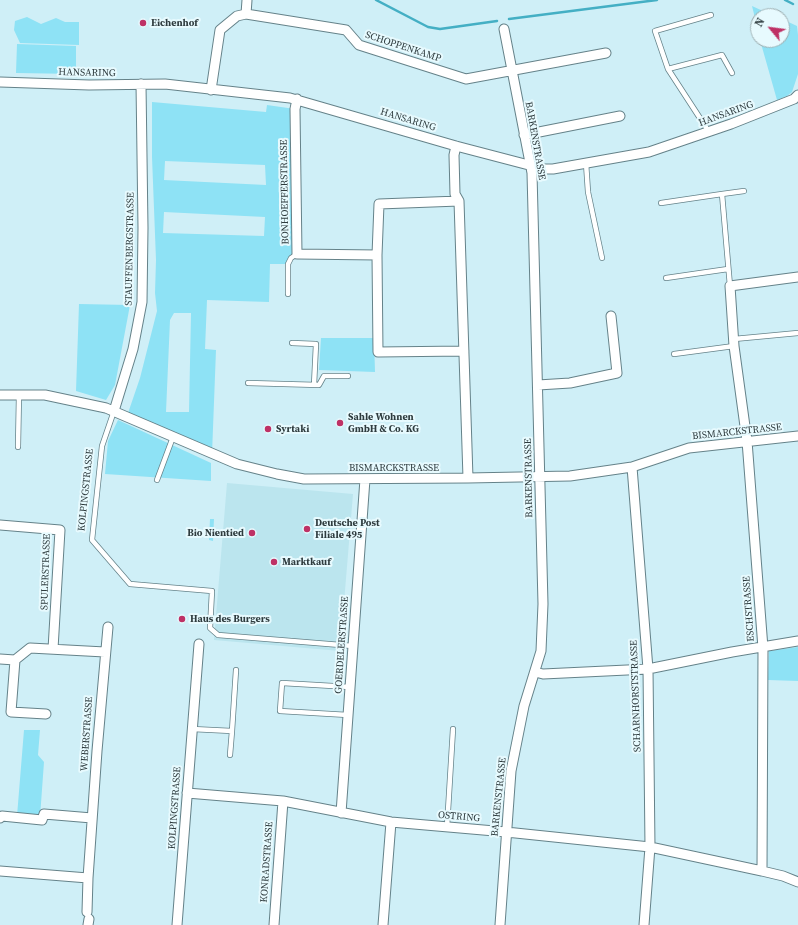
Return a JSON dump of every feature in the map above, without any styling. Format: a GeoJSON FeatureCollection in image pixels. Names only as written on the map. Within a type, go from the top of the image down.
{"type":"FeatureCollection","features":[{"type":"Feature","properties":{"kind":"street"},"geometry":{"type":"LineString","coordinates":[[211,90],[220,30],[237,16],[246,14],[247,0]]}},
{"type":"Feature","properties":{"kind":"street","name":"SCHOPPENKAMP"},"geometry":{"type":"LineString","coordinates":[[246,14],[346,30],[359,45],[466,79],[606,53]]}},
{"type":"Feature","properties":{"kind":"street","name":"BARKENSTRASSE"},"geometry":{"type":"LineString","coordinates":[[500,925],[511,771],[524,706],[541,651],[543,604],[532,182],[504,29]]}},
{"type":"Feature","properties":{"kind":"street","name":"HANSARING"},"geometry":{"type":"LineString","coordinates":[[0,82],[89,85],[165,84],[297,99],[456,146],[544,169],[553,169],[649,152],[709,132],[794,99],[798,95]]}},
{"type":"Feature","properties":{"kind":"street","name":"STAUFFENBERGSTRASSE"},"geometry":{"type":"LineString","coordinates":[[114,411],[133,349],[142,302],[141,84]]}},
{"type":"Feature","properties":{"kind":"street","name":"BONHOEFFERSTRASSE"},"geometry":{"type":"LineString","coordinates":[[297,99],[295,109],[297,254],[377,255]]}},
{"type":"Feature","properties":{"kind":"street"},"geometry":{"type":"LineString","coordinates":[[524,135],[620,116]]}},
{"type":"Feature","properties":{"kind":"street"},"geometry":{"type":"LineString","coordinates":[[456,146],[454,155],[455,194],[459,201],[468,478]]}},
{"type":"Feature","properties":{"kind":"street"},"geometry":{"type":"LineString","coordinates":[[459,201],[379,204],[377,255],[378,352],[464,351]]}},
{"type":"Feature","properties":{"kind":"street"},"geometry":{"type":"LineString","coordinates":[[730,286],[798,276]]}},
{"type":"Feature","properties":{"kind":"street","name":"ESCHSTRASSE"},"geometry":{"type":"LineString","coordinates":[[730,286],[734,343],[747,441],[762,648],[762,871]]}},
{"type":"Feature","properties":{"kind":"street"},"geometry":{"type":"LineString","coordinates":[[538,385],[570,383],[617,373],[611,316]]}},
{"type":"Feature","properties":{"kind":"street","name":"BISMARCKSTRASSE"},"geometry":{"type":"LineString","coordinates":[[0,394],[51,396],[106,408],[226,460],[277,474],[304,479],[570,476],[632,467],[689,448],[798,436]]}},
{"type":"Feature","properties":{"kind":"street","name":"SCHARNHORSTSTRASSE"},"geometry":{"type":"LineString","coordinates":[[632,467],[648,669],[650,847],[644,925]]}},
{"type":"Feature","properties":{"kind":"street","name":"GOERDELERSTRASSE"},"geometry":{"type":"LineString","coordinates":[[341,813],[365,479]]}},
{"type":"Feature","properties":{"kind":"street","name":"SPULERSTRASSE"},"geometry":{"type":"LineString","coordinates":[[0,525],[60,530],[53,649]]}},
{"type":"Feature","properties":{"kind":"street","name":"WEBERSTRASSE"},"geometry":{"type":"LineString","coordinates":[[88,919],[88,878],[92,818],[104,652],[108,627]]}},
{"type":"Feature","properties":{"kind":"street"},"geometry":{"type":"LineString","coordinates":[[535,672],[542,674],[648,669],[732,652],[798,641]]}},
{"type":"Feature","properties":{"kind":"street","name":"KOLPINGSTRASSE"},"geometry":{"type":"LineString","coordinates":[[177,925],[199,644]]}},
{"type":"Feature","properties":{"kind":"street"},"geometry":{"type":"LineString","coordinates":[[0,659],[15,660],[30,648],[104,652]]}},
{"type":"Feature","properties":{"kind":"street"},"geometry":{"type":"LineString","coordinates":[[15,660],[11,712],[46,714]]}},
{"type":"Feature","properties":{"kind":"street","name":"OSTRING"},"geometry":{"type":"LineString","coordinates":[[187,792],[283,801],[391,822],[650,847],[762,871],[798,882]]}},
{"type":"Feature","properties":{"kind":"street","name":"KONRADSTRASSE"},"geometry":{"type":"LineString","coordinates":[[274,925],[283,801]]}},
{"type":"Feature","properties":{"kind":"street"},"geometry":{"type":"LineString","coordinates":[[0,818],[2,816],[42,820],[44,814],[92,818]]}},
{"type":"Feature","properties":{"kind":"street"},"geometry":{"type":"LineString","coordinates":[[384,925],[391,822]]}},
{"type":"Feature","properties":{"kind":"street"},"geometry":{"type":"LineString","coordinates":[[0,871],[88,878]]}},
{"type":"Feature","properties":{"kind":"lane"},"geometry":{"type":"LineString","coordinates":[[709,132],[668,69],[655,31],[711,15]]}},
{"type":"Feature","properties":{"kind":"lane"},"geometry":{"type":"LineString","coordinates":[[668,69],[722,54],[732,73]]}},
{"type":"Feature","properties":{"kind":"lane"},"geometry":{"type":"LineString","coordinates":[[586,163],[588,192],[602,258]]}},
{"type":"Feature","properties":{"kind":"lane"},"geometry":{"type":"LineString","coordinates":[[661,203],[744,191]]}},
{"type":"Feature","properties":{"kind":"lane"},"geometry":{"type":"LineString","coordinates":[[722,194],[730,286]]}},
{"type":"Feature","properties":{"kind":"lane"},"geometry":{"type":"LineString","coordinates":[[288,294],[288,264],[291,258],[297,254]]}},
{"type":"Feature","properties":{"kind":"lane"},"geometry":{"type":"LineString","coordinates":[[666,278],[728,270]]}},
{"type":"Feature","properties":{"kind":"lane"},"geometry":{"type":"LineString","coordinates":[[674,354],[798,333]]}},
{"type":"Feature","properties":{"kind":"lane"},"geometry":{"type":"LineString","coordinates":[[292,343],[316,344],[314,385]]}},
{"type":"Feature","properties":{"kind":"lane"},"geometry":{"type":"LineString","coordinates":[[248,383],[319,385],[324,376],[348,376]]}},
{"type":"Feature","properties":{"kind":"lane"},"geometry":{"type":"LineString","coordinates":[[18,447],[19,394]]}},
{"type":"Feature","properties":{"kind":"lane","name":"KOLPINGSTRASSE"},"geometry":{"type":"LineString","coordinates":[[114,411],[102,446],[92,540],[130,584],[212,592],[210,628],[218,635],[353,646]]}},
{"type":"Feature","properties":{"kind":"lane"},"geometry":{"type":"LineString","coordinates":[[157,480],[173,436]]}},
{"type":"Feature","properties":{"kind":"lane"},"geometry":{"type":"LineString","coordinates":[[230,755],[236,670]]}},
{"type":"Feature","properties":{"kind":"lane"},"geometry":{"type":"LineString","coordinates":[[348,715],[280,711],[282,683],[350,687]]}},
{"type":"Feature","properties":{"kind":"lane"},"geometry":{"type":"LineString","coordinates":[[192,729],[232,731]]}},
{"type":"Feature","properties":{"kind":"lane"},"geometry":{"type":"LineString","coordinates":[[447,827],[453,729]]}},
{"type":"Feature","properties":{"kind":"shaded area"},"geometry":{"type":"Polygon","coordinates":[[[27,17],[41,24],[56,18],[65,22],[79,22],[79,45],[20,43],[14,30],[15,21],[27,17]]]}},
{"type":"Feature","properties":{"kind":"shaded area"},"geometry":{"type":"Polygon","coordinates":[[[790,23],[797,26],[798,74],[792,92],[777,100],[762,48],[790,48],[790,23]]]}},
{"type":"Feature","properties":{"kind":"shaded area"},"geometry":{"type":"Polygon","coordinates":[[[17,44],[76,46],[76,74],[16,73],[17,44]]]}},
{"type":"Feature","properties":{"kind":"shaded area"},"geometry":{"type":"Polygon","coordinates":[[[152,102],[266,112],[267,105],[295,109],[297,244],[287,264],[270,264],[269,302],[207,300],[205,349],[216,350],[212,454],[127,416],[140,378],[157,311],[155,293],[156,260],[152,157],[152,102]],[[165,161],[164,180],[266,185],[265,165],[165,161]],[[164,212],[163,233],[264,236],[265,217],[164,212]],[[174,313],[170,320],[166,412],[189,412],[191,313],[174,313]]]}},
{"type":"Feature","properties":{"kind":"shaded area"},"geometry":{"type":"Polygon","coordinates":[[[79,304],[130,305],[115,385],[106,400],[76,391],[79,304]]]}},
{"type":"Feature","properties":{"kind":"shaded area"},"geometry":{"type":"Polygon","coordinates":[[[321,338],[374,338],[375,372],[319,370],[321,338]]]}},
{"type":"Feature","properties":{"kind":"shaded area"},"geometry":{"type":"Polygon","coordinates":[[[118,420],[211,463],[211,481],[105,474],[108,441],[118,420]]]}},
{"type":"Feature","properties":{"kind":"shaded area"},"geometry":{"type":"Polygon","coordinates":[[[227,483],[353,494],[340,651],[214,640],[227,483]]]}},
{"type":"Feature","properties":{"kind":"shaded area"},"geometry":{"type":"Polygon","coordinates":[[[210,519],[214,519],[213,541],[209,540],[210,519]]]}},
{"type":"Feature","properties":{"kind":"shaded area"},"geometry":{"type":"Polygon","coordinates":[[[798,647],[798,681],[768,680],[769,651],[798,647]]]}},
{"type":"Feature","properties":{"kind":"shaded area"},"geometry":{"type":"Polygon","coordinates":[[[24,730],[40,730],[38,755],[44,762],[40,817],[17,816],[24,730]]]}},
{"type":"Feature","properties":{"kind":"waterway"},"geometry":{"type":"LineString","coordinates":[[376,0],[428,27],[440,29],[497,21]]}},
{"type":"Feature","properties":{"kind":"waterway"},"geometry":{"type":"LineString","coordinates":[[509,19],[657,0]]}},
{"type":"Feature","properties":{"kind":"waterway"},"geometry":{"type":"LineString","coordinates":[[785,0],[793,4]]}},
{"type":"Feature","properties":{"kind":"place","name":"Eichenhof"},"geometry":{"type":"Point","coordinates":[143,23]}},
{"type":"Feature","properties":{"kind":"place","name":"Sahle Wohnen GmbH & Co. KG"},"geometry":{"type":"Point","coordinates":[340,423]}},
{"type":"Feature","properties":{"kind":"place","name":"Syrtaki"},"geometry":{"type":"Point","coordinates":[268,429]}},
{"type":"Feature","properties":{"kind":"place","name":"Deutsche Post Filiale 495"},"geometry":{"type":"Point","coordinates":[307,529]}},
{"type":"Feature","properties":{"kind":"place","name":"Bio Nientied"},"geometry":{"type":"Point","coordinates":[252,533]}},
{"type":"Feature","properties":{"kind":"place","name":"Marktkauf"},"geometry":{"type":"Point","coordinates":[274,562]}},
{"type":"Feature","properties":{"kind":"place","name":"Haus des Burgers"},"geometry":{"type":"Point","coordinates":[182,619]}}]}
